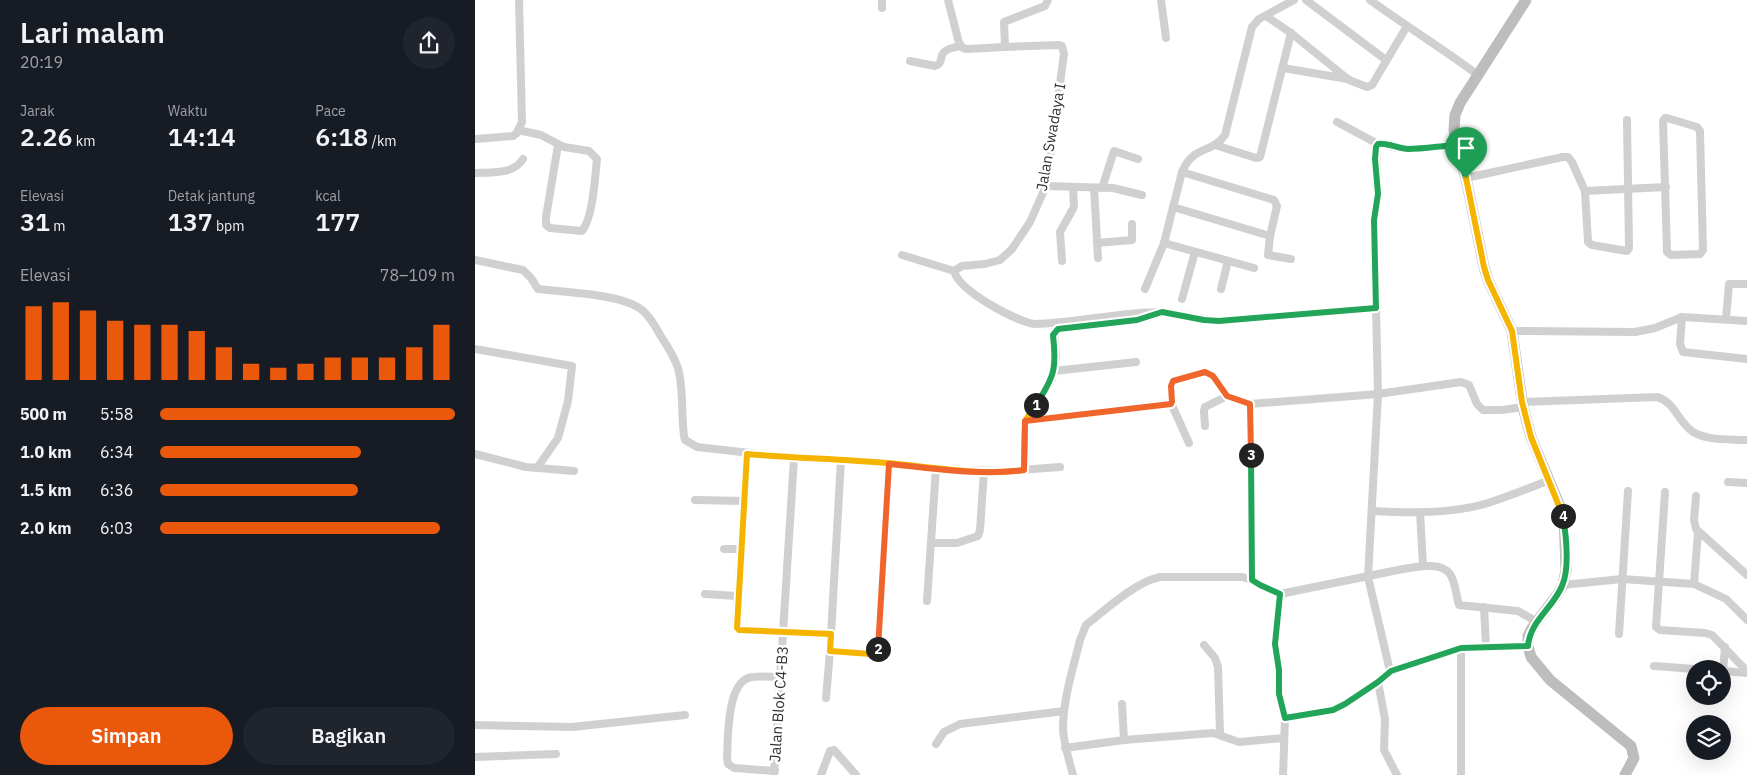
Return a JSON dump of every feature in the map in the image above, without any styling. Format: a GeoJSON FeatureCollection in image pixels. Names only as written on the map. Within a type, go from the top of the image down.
{"type":"FeatureCollection","features":[{"type":"Feature","properties":{"kind":"street"},"geometry":{"type":"LineString","coordinates":[[475,139],[513,136],[522,122],[519,0]]}},
{"type":"Feature","properties":{"kind":"street"},"geometry":{"type":"LineString","coordinates":[[948,0],[961,46]]}},
{"type":"Feature","properties":{"kind":"street"},"geometry":{"type":"LineString","coordinates":[[910,61],[935,66],[939,65],[942,54],[945,51],[961,46],[967,49],[1005,47],[1004,22],[1045,6],[1048,0]]}},
{"type":"Feature","properties":{"kind":"street"},"geometry":{"type":"LineString","coordinates":[[1161,0],[1166,38]]}},
{"type":"Feature","properties":{"kind":"street"},"geometry":{"type":"LineString","coordinates":[[1145,290],[1164,243],[1186,162],[1215,145],[1221,140],[1226,131],[1252,27],[1256,22],[1294,0]]}},
{"type":"Feature","properties":{"kind":"street"},"geometry":{"type":"LineString","coordinates":[[1306,0],[1386,60]]}},
{"type":"Feature","properties":{"kind":"street"},"geometry":{"type":"LineString","coordinates":[[1370,0],[1478,75]]}},
{"type":"Feature","properties":{"kind":"street"},"geometry":{"type":"LineString","coordinates":[[1526,0],[1460,103],[1455,115],[1456,145],[1466,178],[1484,267],[1488,280],[1512,331],[1523,404],[1531,437],[1563,516],[1566,570],[1563,585],[1528,636],[1528,646],[1531,657],[1549,680],[1631,746],[1634,758],[1625,775]]}},
{"type":"Feature","properties":{"kind":"street"},"geometry":{"type":"LineString","coordinates":[[1266,16],[1291,33],[1349,80]]}},
{"type":"Feature","properties":{"kind":"street"},"geometry":{"type":"LineString","coordinates":[[1283,68],[1349,80],[1370,87],[1407,26]]}},
{"type":"Feature","properties":{"kind":"street"},"geometry":{"type":"LineString","coordinates":[[1215,145],[1256,158],[1261,157],[1291,33]]}},
{"type":"Feature","properties":{"kind":"street","name":"Jalan Swadaya I"},"geometry":{"type":"LineString","coordinates":[[954,271],[962,266],[995,262],[1006,256],[1025,231],[1046,186],[1064,50],[1058,44],[1005,47]]}},
{"type":"Feature","properties":{"kind":"street"},"geometry":{"type":"LineString","coordinates":[[1667,118],[1697,127],[1700,132],[1702,253],[1671,256],[1668,254],[1665,187],[1663,121],[1667,118]]}},
{"type":"Feature","properties":{"kind":"street"},"geometry":{"type":"LineString","coordinates":[[1466,178],[1566,157],[1572,162],[1585,191],[1588,242],[1592,245],[1626,251],[1629,248],[1627,120]]}},
{"type":"Feature","properties":{"kind":"street"},"geometry":{"type":"LineString","coordinates":[[1337,122],[1378,144],[1381,143],[1395,148],[1410,149],[1456,145]]}},
{"type":"Feature","properties":{"kind":"street"},"geometry":{"type":"LineString","coordinates":[[518,130],[541,135],[558,145],[589,151],[597,159],[594,191],[587,226],[583,231],[550,228],[546,225],[558,145]]}},
{"type":"Feature","properties":{"kind":"street"},"geometry":{"type":"LineString","coordinates":[[1378,144],[1375,159],[1378,194],[1374,220],[1378,394],[1368,577],[1391,671]]}},
{"type":"Feature","properties":{"kind":"street"},"geometry":{"type":"LineString","coordinates":[[1098,258],[1098,188],[1114,151],[1138,159]]}},
{"type":"Feature","properties":{"kind":"street"},"geometry":{"type":"LineString","coordinates":[[475,173],[506,171],[515,168],[523,159]]}},
{"type":"Feature","properties":{"kind":"street"},"geometry":{"type":"LineString","coordinates":[[1182,172],[1274,200],[1277,206],[1268,255],[1291,260]]}},
{"type":"Feature","properties":{"kind":"street"},"geometry":{"type":"LineString","coordinates":[[1046,186],[1129,190],[1142,194]]}},
{"type":"Feature","properties":{"kind":"street"},"geometry":{"type":"LineString","coordinates":[[1061,260],[1060,232],[1074,207],[1073,187]]}},
{"type":"Feature","properties":{"kind":"street"},"geometry":{"type":"LineString","coordinates":[[1585,191],[1665,187]]}},
{"type":"Feature","properties":{"kind":"street"},"geometry":{"type":"LineString","coordinates":[[1173,206],[1270,236]]}},
{"type":"Feature","properties":{"kind":"street"},"geometry":{"type":"LineString","coordinates":[[1097,243],[1132,240],[1132,224]]}},
{"type":"Feature","properties":{"kind":"street"},"geometry":{"type":"LineString","coordinates":[[1164,243],[1254,268]]}},
{"type":"Feature","properties":{"kind":"street"},"geometry":{"type":"LineString","coordinates":[[1182,299],[1195,252]]}},
{"type":"Feature","properties":{"kind":"street"},"geometry":{"type":"LineString","coordinates":[[902,255],[954,271],[956,277],[972,293],[1023,322],[1034,324],[1162,312],[1219,321],[1376,308]]}},
{"type":"Feature","properties":{"kind":"street"},"geometry":{"type":"LineString","coordinates":[[475,260],[523,270],[538,289],[597,296],[624,301],[641,308],[650,318],[674,357],[678,369],[685,440],[697,447],[794,458],[984,471],[1060,467]]}},
{"type":"Feature","properties":{"kind":"street"},"geometry":{"type":"LineString","coordinates":[[1221,289],[1229,261]]}},
{"type":"Feature","properties":{"kind":"street"},"geometry":{"type":"LineString","coordinates":[[1726,319],[1729,284],[1747,284]]}},
{"type":"Feature","properties":{"kind":"street"},"geometry":{"type":"LineString","coordinates":[[1021,470],[1025,421],[1052,380],[1056,356],[1053,335],[1058,329],[1137,320],[1162,312]]}},
{"type":"Feature","properties":{"kind":"street"},"geometry":{"type":"LineString","coordinates":[[1512,331],[1635,332],[1655,328],[1682,316],[1747,320]]}},
{"type":"Feature","properties":{"kind":"street"},"geometry":{"type":"LineString","coordinates":[[1682,316],[1680,344],[1683,352],[1747,359]]}},
{"type":"Feature","properties":{"kind":"street"},"geometry":{"type":"LineString","coordinates":[[475,349],[572,366],[568,401],[558,438],[537,468]]}},
{"type":"Feature","properties":{"kind":"street"},"geometry":{"type":"LineString","coordinates":[[1054,371],[1137,362]]}},
{"type":"Feature","properties":{"kind":"street"},"geometry":{"type":"LineString","coordinates":[[1189,443],[1171,404],[1171,386],[1173,381],[1199,372],[1209,373],[1227,396],[1250,404],[1378,394],[1466,382],[1477,404],[1483,410],[1502,410],[1523,404],[1657,397],[1667,402],[1683,423],[1701,436],[1747,440]]}},
{"type":"Feature","properties":{"kind":"street"},"geometry":{"type":"LineString","coordinates":[[1205,426],[1203,411],[1205,407],[1227,396]]}},
{"type":"Feature","properties":{"kind":"street"},"geometry":{"type":"LineString","coordinates":[[1025,421],[1171,404]]}},
{"type":"Feature","properties":{"kind":"street"},"geometry":{"type":"LineString","coordinates":[[1250,404],[1252,580]]}},
{"type":"Feature","properties":{"kind":"street"},"geometry":{"type":"LineString","coordinates":[[475,454],[526,467],[574,471]]}},
{"type":"Feature","properties":{"kind":"street"},"geometry":{"type":"LineString","coordinates":[[747,454],[736,625],[739,630],[831,634]]}},
{"type":"Feature","properties":{"kind":"street","name":"Jalan Blok C4-B3"},"geometry":{"type":"LineString","coordinates":[[775,773],[779,677],[784,632],[794,458]]}},
{"type":"Feature","properties":{"kind":"street"},"geometry":{"type":"LineString","coordinates":[[826,698],[841,460]]}},
{"type":"Feature","properties":{"kind":"street"},"geometry":{"type":"LineString","coordinates":[[830,651],[874,654],[878,650],[889,464]]}},
{"type":"Feature","properties":{"kind":"street"},"geometry":{"type":"LineString","coordinates":[[927,601],[936,468]]}},
{"type":"Feature","properties":{"kind":"street"},"geometry":{"type":"LineString","coordinates":[[931,543],[957,543],[978,536],[984,471]]}},
{"type":"Feature","properties":{"kind":"street"},"geometry":{"type":"LineString","coordinates":[[1372,511],[1420,512],[1486,503],[1550,480]]}},
{"type":"Feature","properties":{"kind":"street"},"geometry":{"type":"LineString","coordinates":[[1728,482],[1747,483]]}},
{"type":"Feature","properties":{"kind":"street"},"geometry":{"type":"LineString","coordinates":[[1619,634],[1628,491]]}},
{"type":"Feature","properties":{"kind":"street"},"geometry":{"type":"LineString","coordinates":[[1665,492],[1657,629],[1709,633],[1725,647],[1747,672]]}},
{"type":"Feature","properties":{"kind":"street"},"geometry":{"type":"LineString","coordinates":[[1695,496],[1694,520],[1698,532],[1747,575]]}},
{"type":"Feature","properties":{"kind":"street"},"geometry":{"type":"LineString","coordinates":[[695,500],[744,501]]}},
{"type":"Feature","properties":{"kind":"street"},"geometry":{"type":"LineString","coordinates":[[1420,512],[1423,566]]}},
{"type":"Feature","properties":{"kind":"street"},"geometry":{"type":"LineString","coordinates":[[1694,584],[1698,532]]}},
{"type":"Feature","properties":{"kind":"street"},"geometry":{"type":"LineString","coordinates":[[724,549],[742,549]]}},
{"type":"Feature","properties":{"kind":"street"},"geometry":{"type":"LineString","coordinates":[[1073,775],[1065,748],[1063,730],[1064,710],[1079,640],[1086,625],[1152,578],[1160,576],[1242,577],[1280,594],[1423,566],[1442,568],[1449,573],[1459,605],[1518,611],[1537,622]]}},
{"type":"Feature","properties":{"kind":"street"},"geometry":{"type":"LineString","coordinates":[[1563,585],[1622,579],[1694,584],[1726,599],[1747,620]]}},
{"type":"Feature","properties":{"kind":"street"},"geometry":{"type":"LineString","coordinates":[[705,594],[737,596]]}},
{"type":"Feature","properties":{"kind":"street"},"geometry":{"type":"LineString","coordinates":[[1280,594],[1275,644],[1279,670],[1279,694],[1285,718],[1283,775]]}},
{"type":"Feature","properties":{"kind":"street"},"geometry":{"type":"LineString","coordinates":[[1484,607],[1485,648]]}},
{"type":"Feature","properties":{"kind":"street"},"geometry":{"type":"LineString","coordinates":[[1204,645],[1215,658],[1219,667],[1220,734]]}},
{"type":"Feature","properties":{"kind":"street"},"geometry":{"type":"LineString","coordinates":[[1285,718],[1333,710],[1378,682],[1391,671],[1461,648],[1528,646]]}},
{"type":"Feature","properties":{"kind":"street"},"geometry":{"type":"LineString","coordinates":[[1724,660],[1725,647]]}},
{"type":"Feature","properties":{"kind":"street"},"geometry":{"type":"LineString","coordinates":[[1461,648],[1461,775]]}},
{"type":"Feature","properties":{"kind":"street"},"geometry":{"type":"LineString","coordinates":[[1653,666],[1686,668]]}},
{"type":"Feature","properties":{"kind":"street"},"geometry":{"type":"LineString","coordinates":[[1731,671],[1747,672]]}},
{"type":"Feature","properties":{"kind":"street"},"geometry":{"type":"LineString","coordinates":[[775,773],[734,768],[729,764],[727,758],[733,696],[739,685],[748,678],[779,677]]}},
{"type":"Feature","properties":{"kind":"street"},"geometry":{"type":"LineString","coordinates":[[1378,682],[1385,719],[1384,750],[1397,775]]}},
{"type":"Feature","properties":{"kind":"street"},"geometry":{"type":"LineString","coordinates":[[1122,704],[1125,740]]}},
{"type":"Feature","properties":{"kind":"street"},"geometry":{"type":"LineString","coordinates":[[936,744],[944,732],[960,724],[1064,710]]}},
{"type":"Feature","properties":{"kind":"street"},"geometry":{"type":"LineString","coordinates":[[475,725],[572,726],[685,715]]}},
{"type":"Feature","properties":{"kind":"street"},"geometry":{"type":"LineString","coordinates":[[1065,748],[1125,740],[1213,732],[1232,741],[1239,742],[1284,738]]}},
{"type":"Feature","properties":{"kind":"street"},"geometry":{"type":"LineString","coordinates":[[821,775],[832,750],[856,775]]}},
{"type":"Feature","properties":{"kind":"street"},"geometry":{"type":"LineString","coordinates":[[475,757],[557,754]]}},
{"type":"Feature","properties":{"kind":"route"},"geometry":{"type":"LineString","coordinates":[[1466,178],[1456,145],[1410,149],[1378,144],[1375,159],[1378,199],[1374,220],[1376,308],[1219,321],[1162,312],[1137,320],[1058,329],[1053,335],[1056,356],[1052,380],[1025,421],[1024,470],[955,470],[889,464],[841,460],[747,454],[742,549],[737,596],[737,628],[739,630],[831,634],[830,651],[874,654],[878,650],[889,464],[936,468],[955,470],[984,471],[1024,470],[1025,421],[1171,404],[1171,386],[1173,381],[1199,372],[1205,372],[1213,376],[1227,396],[1250,404],[1252,580],[1280,594],[1275,644],[1279,670],[1279,694],[1285,718],[1333,710],[1378,682],[1391,671],[1461,648],[1528,646],[1528,636],[1532,628],[1563,585],[1566,570],[1565,531],[1563,516],[1557,498],[1531,437],[1522,402],[1512,331],[1488,280],[1484,267],[1466,178]]}}]}
